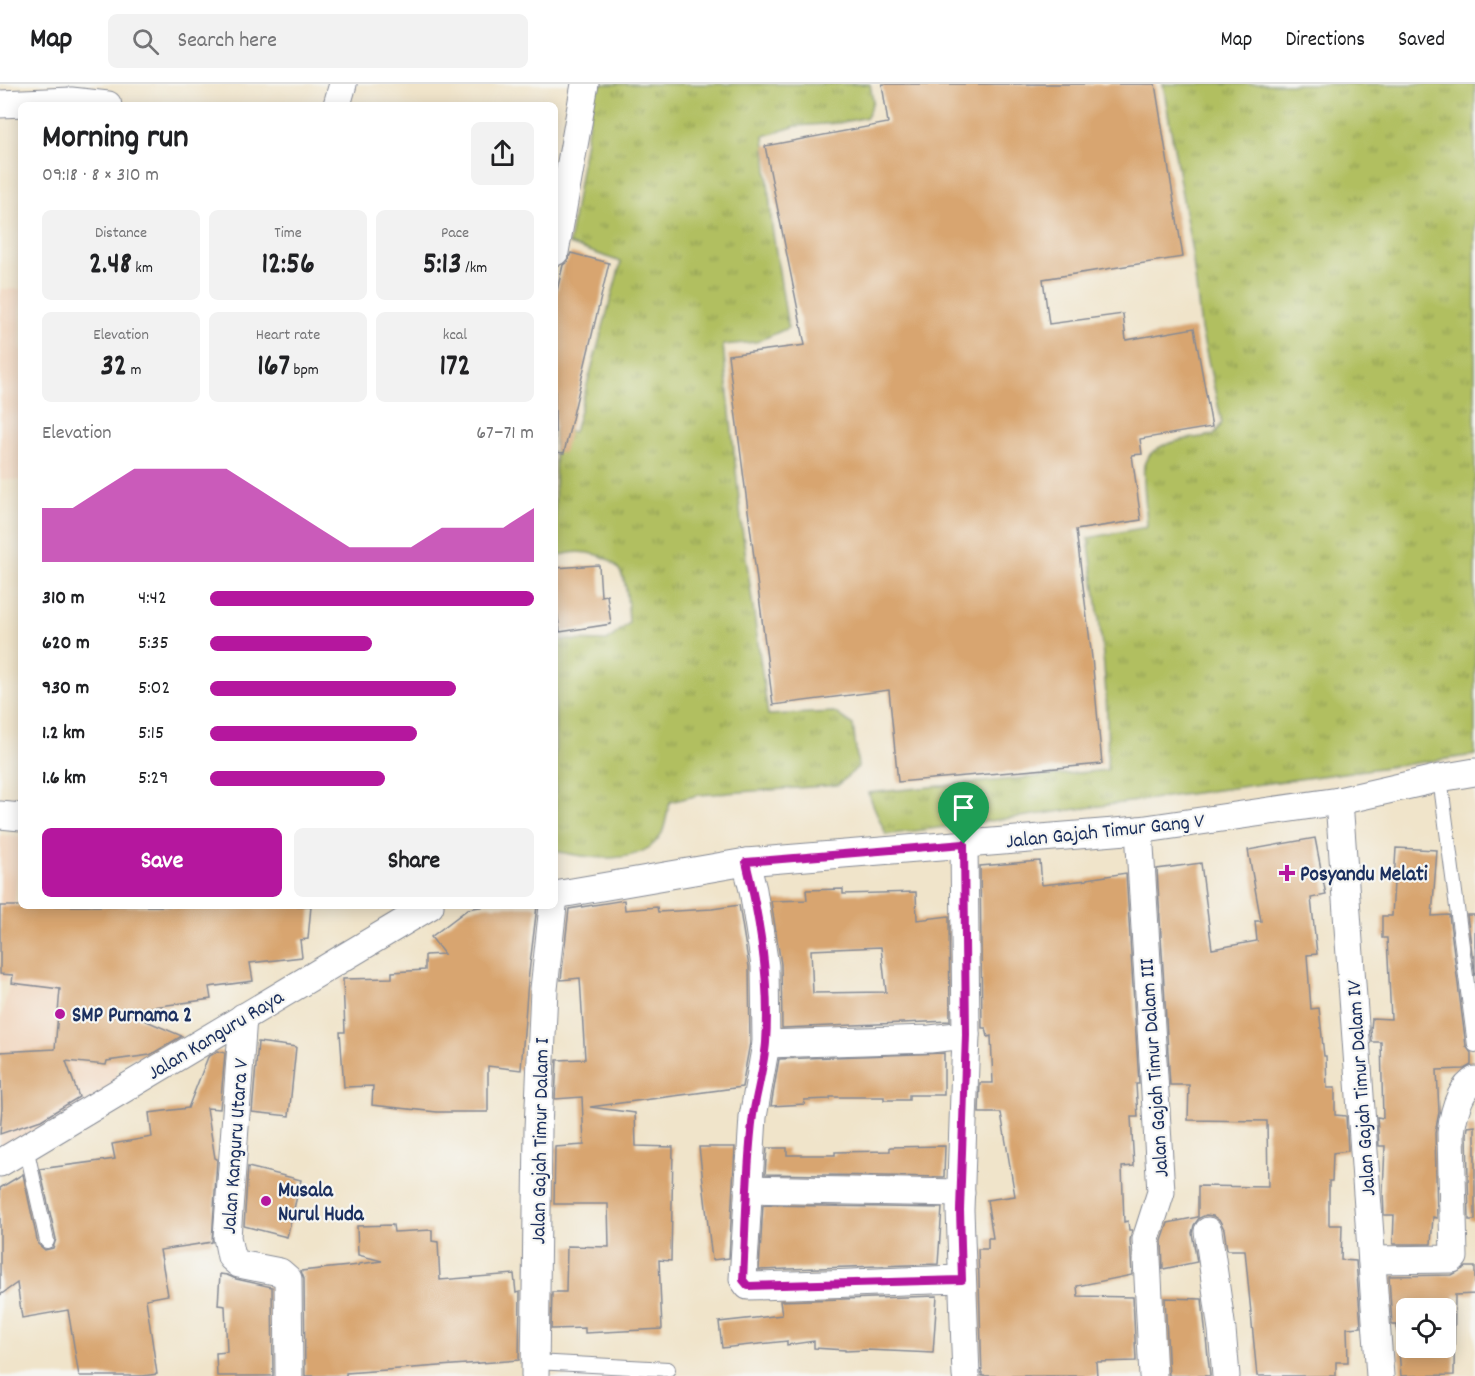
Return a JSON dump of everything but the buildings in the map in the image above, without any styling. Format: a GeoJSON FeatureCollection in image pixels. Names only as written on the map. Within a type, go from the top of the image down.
{"type":"FeatureCollection","features":[{"type":"Feature","properties":{"kind":"street"},"geometry":{"type":"LineString","coordinates":[[339,102],[343,84]]}},
{"type":"Feature","properties":{"kind":"street"},"geometry":{"type":"LineString","coordinates":[[558,235],[585,84]]}},
{"type":"Feature","properties":{"kind":"street"},"geometry":{"type":"LineString","coordinates":[[0,104],[72,93],[99,102]]}},
{"type":"Feature","properties":{"kind":"street","name":"Jalan Gajah Timur Gang V"},"geometry":{"type":"LineString","coordinates":[[558,895],[746,862],[1139,830],[1339,801],[1475,772]]}},
{"type":"Feature","properties":{"kind":"street","name":"Jalan Gajah Timur Dalam IV"},"geometry":{"type":"LineString","coordinates":[[1339,801],[1380,1376]]}},
{"type":"Feature","properties":{"kind":"street"},"geometry":{"type":"LineString","coordinates":[[0,815],[18,817]]}},
{"type":"Feature","properties":{"kind":"street","name":"Jalan Gajah Timur Dalam III"},"geometry":{"type":"LineString","coordinates":[[1139,830],[1161,1192],[1146,1239],[1153,1376]]}},
{"type":"Feature","properties":{"kind":"street"},"geometry":{"type":"LineString","coordinates":[[964,844],[966,1035],[961,1193],[966,1376]]}},
{"type":"Feature","properties":{"kind":"street"},"geometry":{"type":"LineString","coordinates":[[746,862],[753,890],[765,966],[766,1044],[753,1117],[743,1280],[748,1286],[962,1280]]}},
{"type":"Feature","properties":{"kind":"street","name":"Jalan Kanguru Raya"},"geometry":{"type":"LineString","coordinates":[[0,1162],[425,909]]}},
{"type":"Feature","properties":{"kind":"street","name":"Jalan Gajah Timur Dalam I"},"geometry":{"type":"LineString","coordinates":[[535,1369],[538,1129],[544,989],[553,909]]}},
{"type":"Feature","properties":{"kind":"street","name":"Jalan Kanguru Utara V"},"geometry":{"type":"LineString","coordinates":[[243,1017],[227,1237],[228,1251],[239,1264],[280,1272],[288,1279],[289,1376]]}},
{"type":"Feature","properties":{"kind":"street"},"geometry":{"type":"LineString","coordinates":[[766,1044],[930,1039],[966,1035]]}},
{"type":"Feature","properties":{"kind":"street"},"geometry":{"type":"LineString","coordinates":[[1372,1260],[1452,1259],[1454,1257],[1451,1133],[1462,1096],[1468,1085],[1475,1080]]}},
{"type":"Feature","properties":{"kind":"street"},"geometry":{"type":"LineString","coordinates":[[748,1189],[961,1193]]}},
{"type":"Feature","properties":{"kind":"street"},"geometry":{"type":"LineString","coordinates":[[1208,1231],[1226,1376]]}},
{"type":"Feature","properties":{"kind":"lane"},"geometry":{"type":"LineString","coordinates":[[1440,778],[1475,1045]]}},
{"type":"Feature","properties":{"kind":"lane"},"geometry":{"type":"LineString","coordinates":[[26,1147],[47,1240]]}},
{"type":"Feature","properties":{"kind":"lane"},"geometry":{"type":"LineString","coordinates":[[535,1369],[668,1369]]}},
{"type":"Feature","properties":{"kind":"shaded area"},"geometry":{"type":"Polygon","coordinates":[[[0,289],[18,289],[18,480],[0,479],[0,289]]]}},
{"type":"Feature","properties":{"kind":"shaded area"},"geometry":{"type":"Polygon","coordinates":[[[0,835],[18,836],[18,867],[7,981],[0,980],[0,835]]]}},
{"type":"Feature","properties":{"kind":"shaded area","name":"SMP Purnama 2"},"geometry":{"type":"Polygon","coordinates":[[[18,909],[27,909],[122,954],[116,1089],[66,1122],[0,1146],[0,1022],[9,985],[18,909]]]}},
{"type":"Feature","properties":{"kind":"green space"},"geometry":{"type":"Polygon","coordinates":[[[595,84],[870,84],[873,101],[867,117],[839,123],[796,126],[764,136],[772,227],[788,328],[756,342],[723,345],[742,528],[768,715],[834,712],[853,725],[858,767],[838,785],[699,795],[670,802],[665,826],[653,844],[642,852],[613,858],[558,852],[558,637],[561,640],[607,641],[629,623],[625,584],[615,565],[607,559],[587,553],[558,556],[558,429],[574,432],[621,262],[569,244],[595,84]]]}},
{"type":"Feature","properties":{"kind":"green space"},"geometry":{"type":"Polygon","coordinates":[[[1163,84],[1475,84],[1475,755],[886,835],[868,793],[1107,770],[1105,682],[1100,624],[1088,538],[1147,527],[1144,465],[1148,456],[1164,445],[1184,439],[1214,435],[1222,423],[1201,329],[1192,252],[1163,84]]]}},
{"type":"Feature","properties":{"kind":"place","name":"Posyandu Melati"},"geometry":{"type":"Point","coordinates":[1287,873]}},
{"type":"Feature","properties":{"kind":"place","name":"SMP Purnama 2"},"geometry":{"type":"Point","coordinates":[60,1014]}},
{"type":"Feature","properties":{"kind":"place","name":"Musala Nurul Huda"},"geometry":{"type":"Point","coordinates":[266,1201]}},
{"type":"Feature","properties":{"kind":"route"},"geometry":{"type":"LineString","coordinates":[[964,844],[966,1035],[960,1210],[962,1280],[748,1286],[743,1280],[753,1117],[766,1044],[765,966],[753,890],[746,862],[964,844]]}}]}
